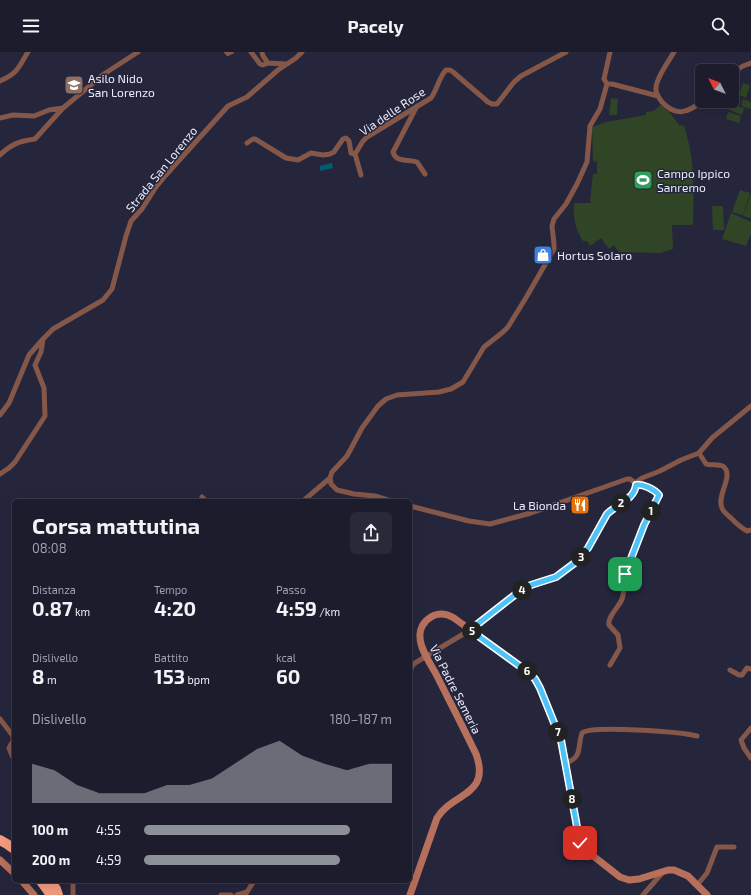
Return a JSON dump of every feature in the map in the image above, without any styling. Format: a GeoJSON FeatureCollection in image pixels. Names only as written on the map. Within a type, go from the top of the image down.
{"type":"FeatureCollection","features":[{"type":"Feature","properties":{"kind":"highway"},"geometry":{"type":"LineString","coordinates":[[0,840],[12,847]]}},
{"type":"Feature","properties":{"kind":"highway"},"geometry":{"type":"LineString","coordinates":[[42,883],[51,895]]}},
{"type":"Feature","properties":{"kind":"highway"},"geometry":{"type":"LineString","coordinates":[[52,883],[58,895]]}},
{"type":"Feature","properties":{"kind":"main road","name":"Via Padre Semeria"},"geometry":{"type":"LineString","coordinates":[[410,895],[437,818],[445,808],[470,791],[480,776],[480,766],[476,754],[420,639],[420,632],[427,619],[434,615],[441,614],[454,618],[528,672],[535,679],[558,733],[566,763],[580,843],[583,848],[620,877],[629,880],[640,879],[668,870],[678,871],[688,876],[698,884],[707,895]]}},
{"type":"Feature","properties":{"kind":"main road"},"geometry":{"type":"LineString","coordinates":[[0,860],[12,871]]}},
{"type":"Feature","properties":{"kind":"main road"},"geometry":{"type":"LineString","coordinates":[[24,883],[34,895]]}},
{"type":"Feature","properties":{"kind":"street"},"geometry":{"type":"LineString","coordinates":[[0,81],[14,74],[28,52]]}},
{"type":"Feature","properties":{"kind":"street"},"geometry":{"type":"LineString","coordinates":[[0,155],[15,143],[35,139],[64,108],[104,74],[138,52]]}},
{"type":"Feature","properties":{"kind":"street"},"geometry":{"type":"LineString","coordinates":[[226,52],[228,54],[232,52]]}},
{"type":"Feature","properties":{"kind":"street"},"geometry":{"type":"LineString","coordinates":[[251,52],[260,64],[286,64]]}},
{"type":"Feature","properties":{"kind":"street"},"geometry":{"type":"LineString","coordinates":[[262,52],[268,63]]}},
{"type":"Feature","properties":{"kind":"street","name":"Strada San Lorenzo"},"geometry":{"type":"LineString","coordinates":[[0,415],[8,403],[29,355],[43,339],[53,329],[103,300],[108,295],[116,278],[131,221],[142,209],[156,186],[228,106],[247,97],[278,70],[302,52]]}},
{"type":"Feature","properties":{"kind":"street","name":"Via delle Rose"},"geometry":{"type":"LineString","coordinates":[[355,154],[367,136],[431,98],[446,70],[450,70],[488,102],[497,104],[514,82],[521,76],[566,52]]}},
{"type":"Feature","properties":{"kind":"street"},"geometry":{"type":"LineString","coordinates":[[385,499],[337,490],[331,484],[330,478],[332,472],[347,456],[362,428],[378,406],[386,399],[397,395],[439,392],[452,389],[462,382],[484,347],[508,327],[554,249],[552,226],[554,219],[566,204],[587,162],[590,126],[600,109],[607,84],[604,79],[610,52]]}},
{"type":"Feature","properties":{"kind":"street"},"geometry":{"type":"LineString","coordinates":[[674,52],[657,82],[655,89],[658,96],[666,106],[679,112],[695,107]]}},
{"type":"Feature","properties":{"kind":"street"},"geometry":{"type":"LineString","coordinates":[[739,69],[751,63]]}},
{"type":"Feature","properties":{"kind":"street"},"geometry":{"type":"LineString","coordinates":[[607,84],[615,84],[658,96]]}},
{"type":"Feature","properties":{"kind":"street"},"geometry":{"type":"LineString","coordinates":[[417,106],[393,152],[397,159],[417,162],[425,174]]}},
{"type":"Feature","properties":{"kind":"street"},"geometry":{"type":"LineString","coordinates":[[0,118],[14,115],[34,116],[49,110],[64,108]]}},
{"type":"Feature","properties":{"kind":"street","name":"Via delle Rose"},"geometry":{"type":"LineString","coordinates":[[247,142],[256,139],[286,158],[298,160],[311,153],[323,155],[330,154],[334,152],[342,139],[346,138],[349,141],[351,153],[355,154],[361,175]]}},
{"type":"Feature","properties":{"kind":"street"},"geometry":{"type":"LineString","coordinates":[[0,474],[15,462],[45,416],[44,388],[35,365],[41,352],[43,339]]}},
{"type":"Feature","properties":{"kind":"street"},"geometry":{"type":"LineString","coordinates":[[412,666],[470,630],[531,585],[556,577],[576,562],[588,548],[607,514],[630,497],[635,490],[635,484],[642,478],[699,453],[712,438],[751,406]]}},
{"type":"Feature","properties":{"kind":"street"},"geometry":{"type":"LineString","coordinates":[[699,453],[706,464],[710,466],[721,465],[725,467],[727,478],[721,496],[720,504],[722,510],[742,528],[747,531],[751,530]]}},
{"type":"Feature","properties":{"kind":"street"},"geometry":{"type":"LineString","coordinates":[[305,499],[330,478]]}},
{"type":"Feature","properties":{"kind":"street"},"geometry":{"type":"LineString","coordinates":[[412,507],[469,521],[490,524],[531,514],[627,479],[635,484],[639,484],[653,490],[659,495],[644,525],[625,574],[623,596],[620,604],[609,620],[609,625],[618,635],[620,648],[610,665]]}},
{"type":"Feature","properties":{"kind":"street"},"geometry":{"type":"LineString","coordinates":[[730,670],[742,676],[747,668],[751,669]]}},
{"type":"Feature","properties":{"kind":"street"},"geometry":{"type":"LineString","coordinates":[[0,719],[12,735]]}},
{"type":"Feature","properties":{"kind":"street"},"geometry":{"type":"LineString","coordinates":[[751,728],[741,740],[744,748],[751,758]]}},
{"type":"Feature","properties":{"kind":"street"},"geometry":{"type":"LineString","coordinates":[[566,763],[578,755],[582,733],[588,730],[610,729],[663,731],[697,736]]}},
{"type":"Feature","properties":{"kind":"street"},"geometry":{"type":"LineString","coordinates":[[12,743],[9,748],[12,755]]}},
{"type":"Feature","properties":{"kind":"street"},"geometry":{"type":"LineString","coordinates":[[698,884],[707,873],[717,847],[734,847]]}},
{"type":"Feature","properties":{"kind":"street"},"geometry":{"type":"LineString","coordinates":[[643,895],[663,872]]}},
{"type":"Feature","properties":{"kind":"street"},"geometry":{"type":"LineString","coordinates":[[73,883],[73,895]]}},
{"type":"Feature","properties":{"kind":"street"},"geometry":{"type":"LineString","coordinates":[[237,895],[246,894],[253,883]]}},
{"type":"Feature","properties":{"kind":"street"},"geometry":{"type":"LineString","coordinates":[[221,895],[231,895]]}},
{"type":"Feature","properties":{"kind":"green space"},"geometry":{"type":"Polygon","coordinates":[[[743,83],[750,85],[746,98],[739,95],[743,83]]]}},
{"type":"Feature","properties":{"kind":"green space"},"geometry":{"type":"Polygon","coordinates":[[[611,98],[618,99],[617,115],[609,115],[611,98]]]}},
{"type":"Feature","properties":{"kind":"green space"},"geometry":{"type":"Polygon","coordinates":[[[743,99],[751,102],[751,109],[741,106],[743,99]]]}},
{"type":"Feature","properties":{"kind":"green space","name":"Campo Ippico Sanremo"},"geometry":{"type":"Polygon","coordinates":[[[661,105],[670,113],[679,125],[684,126],[688,138],[693,174],[693,224],[672,225],[673,249],[660,253],[619,252],[614,245],[609,249],[601,238],[590,246],[587,241],[583,241],[578,232],[574,218],[574,203],[592,203],[590,201],[593,174],[597,174],[597,162],[593,161],[592,127],[606,122],[646,115],[646,112],[653,111],[661,105]]]}},
{"type":"Feature","properties":{"kind":"green space"},"geometry":{"type":"Polygon","coordinates":[[[739,106],[744,108],[742,115],[729,110],[730,108],[739,108],[739,106]]]}},
{"type":"Feature","properties":{"kind":"green space"},"geometry":{"type":"Polygon","coordinates":[[[728,112],[741,116],[739,123],[726,119],[728,112]]]}},
{"type":"Feature","properties":{"kind":"green space"},"geometry":{"type":"Polygon","coordinates":[[[740,190],[750,193],[743,215],[732,212],[740,190]]]}},
{"type":"Feature","properties":{"kind":"green space"},"geometry":{"type":"Polygon","coordinates":[[[751,193],[751,218],[743,216],[751,193]]]}},
{"type":"Feature","properties":{"kind":"green space"},"geometry":{"type":"Polygon","coordinates":[[[712,206],[723,206],[724,230],[713,230],[712,206]]]}},
{"type":"Feature","properties":{"kind":"green space"},"geometry":{"type":"Polygon","coordinates":[[[731,213],[751,222],[751,233],[746,246],[722,239],[731,213]]]}},
{"type":"Feature","properties":{"kind":"water"},"geometry":{"type":"Polygon","coordinates":[[[332,163],[333,168],[320,171],[320,166],[332,163]]]}},
{"type":"Feature","properties":{"kind":"place","name":"Asilo Nido San Lorenzo"},"geometry":{"type":"Point","coordinates":[74,85]}},
{"type":"Feature","properties":{"kind":"place","name":"Campo Ippico Sanremo"},"geometry":{"type":"Point","coordinates":[643,180]}},
{"type":"Feature","properties":{"kind":"place","name":"Hortus Solaro"},"geometry":{"type":"Point","coordinates":[543,255]}},
{"type":"Feature","properties":{"kind":"place","name":"La Bionda"},"geometry":{"type":"Point","coordinates":[580,505]}},
{"type":"Feature","properties":{"kind":"route"},"geometry":{"type":"LineString","coordinates":[[580,843],[561,740],[540,688],[535,679],[528,672],[470,630],[516,594],[531,585],[556,577],[576,562],[588,548],[607,514],[630,497],[635,490],[636,485],[639,484],[657,492],[659,495],[644,525],[625,574]]}}]}
